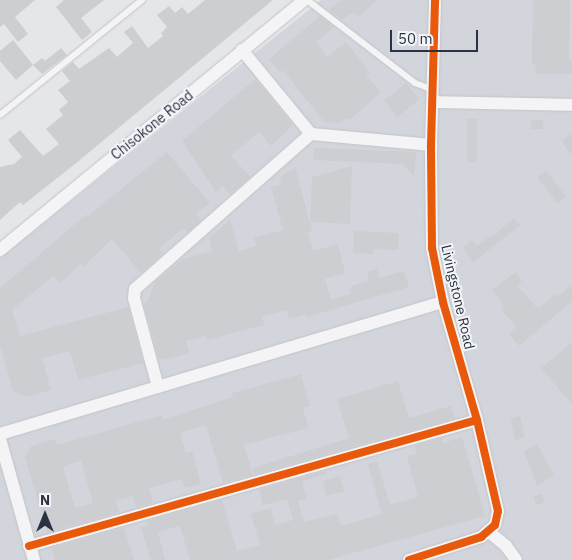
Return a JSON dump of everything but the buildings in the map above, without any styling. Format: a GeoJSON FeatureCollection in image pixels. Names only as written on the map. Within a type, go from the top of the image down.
{"type":"FeatureCollection","features":[{"type":"Feature","properties":{"kind":"street","name":"Chisokone Road"},"geometry":{"type":"LineString","coordinates":[[0,250],[305,0]]}},
{"type":"Feature","properties":{"kind":"street","name":"Livingstone Road"},"geometry":{"type":"LineString","coordinates":[[435,0],[432,248],[443,302],[477,420],[498,503],[498,518],[489,532]]}},
{"type":"Feature","properties":{"kind":"street"},"geometry":{"type":"LineString","coordinates":[[242,50],[311,134],[432,145]]}},
{"type":"Feature","properties":{"kind":"street"},"geometry":{"type":"LineString","coordinates":[[433,96],[572,105]]}},
{"type":"Feature","properties":{"kind":"street"},"geometry":{"type":"LineString","coordinates":[[158,387],[134,298],[135,290],[311,134]]}},
{"type":"Feature","properties":{"kind":"street"},"geometry":{"type":"LineString","coordinates":[[0,434],[443,302]]}},
{"type":"Feature","properties":{"kind":"street"},"geometry":{"type":"LineString","coordinates":[[29,546],[477,420]]}},
{"type":"Feature","properties":{"kind":"street"},"geometry":{"type":"LineString","coordinates":[[0,439],[34,560]]}},
{"type":"Feature","properties":{"kind":"street"},"geometry":{"type":"LineString","coordinates":[[409,560],[473,542],[489,532],[506,546],[516,560]]}},
{"type":"Feature","properties":{"kind":"lane"},"geometry":{"type":"LineString","coordinates":[[0,115],[142,0]]}},
{"type":"Feature","properties":{"kind":"lane"},"geometry":{"type":"LineString","coordinates":[[305,0],[433,96]]}},
{"type":"Feature","properties":{"kind":"shaded area"},"geometry":{"type":"Polygon","coordinates":[[[321,0],[572,0],[572,560],[0,560],[0,258],[321,0]]]}},
{"type":"Feature","properties":{"kind":"cycle path"},"geometry":{"type":"LineString","coordinates":[[409,560],[481,537],[495,525],[498,511],[477,420],[443,302],[432,248],[431,145],[435,0]]}},
{"type":"Feature","properties":{"kind":"cycle path"},"geometry":{"type":"LineString","coordinates":[[29,546],[477,420]]}}]}
